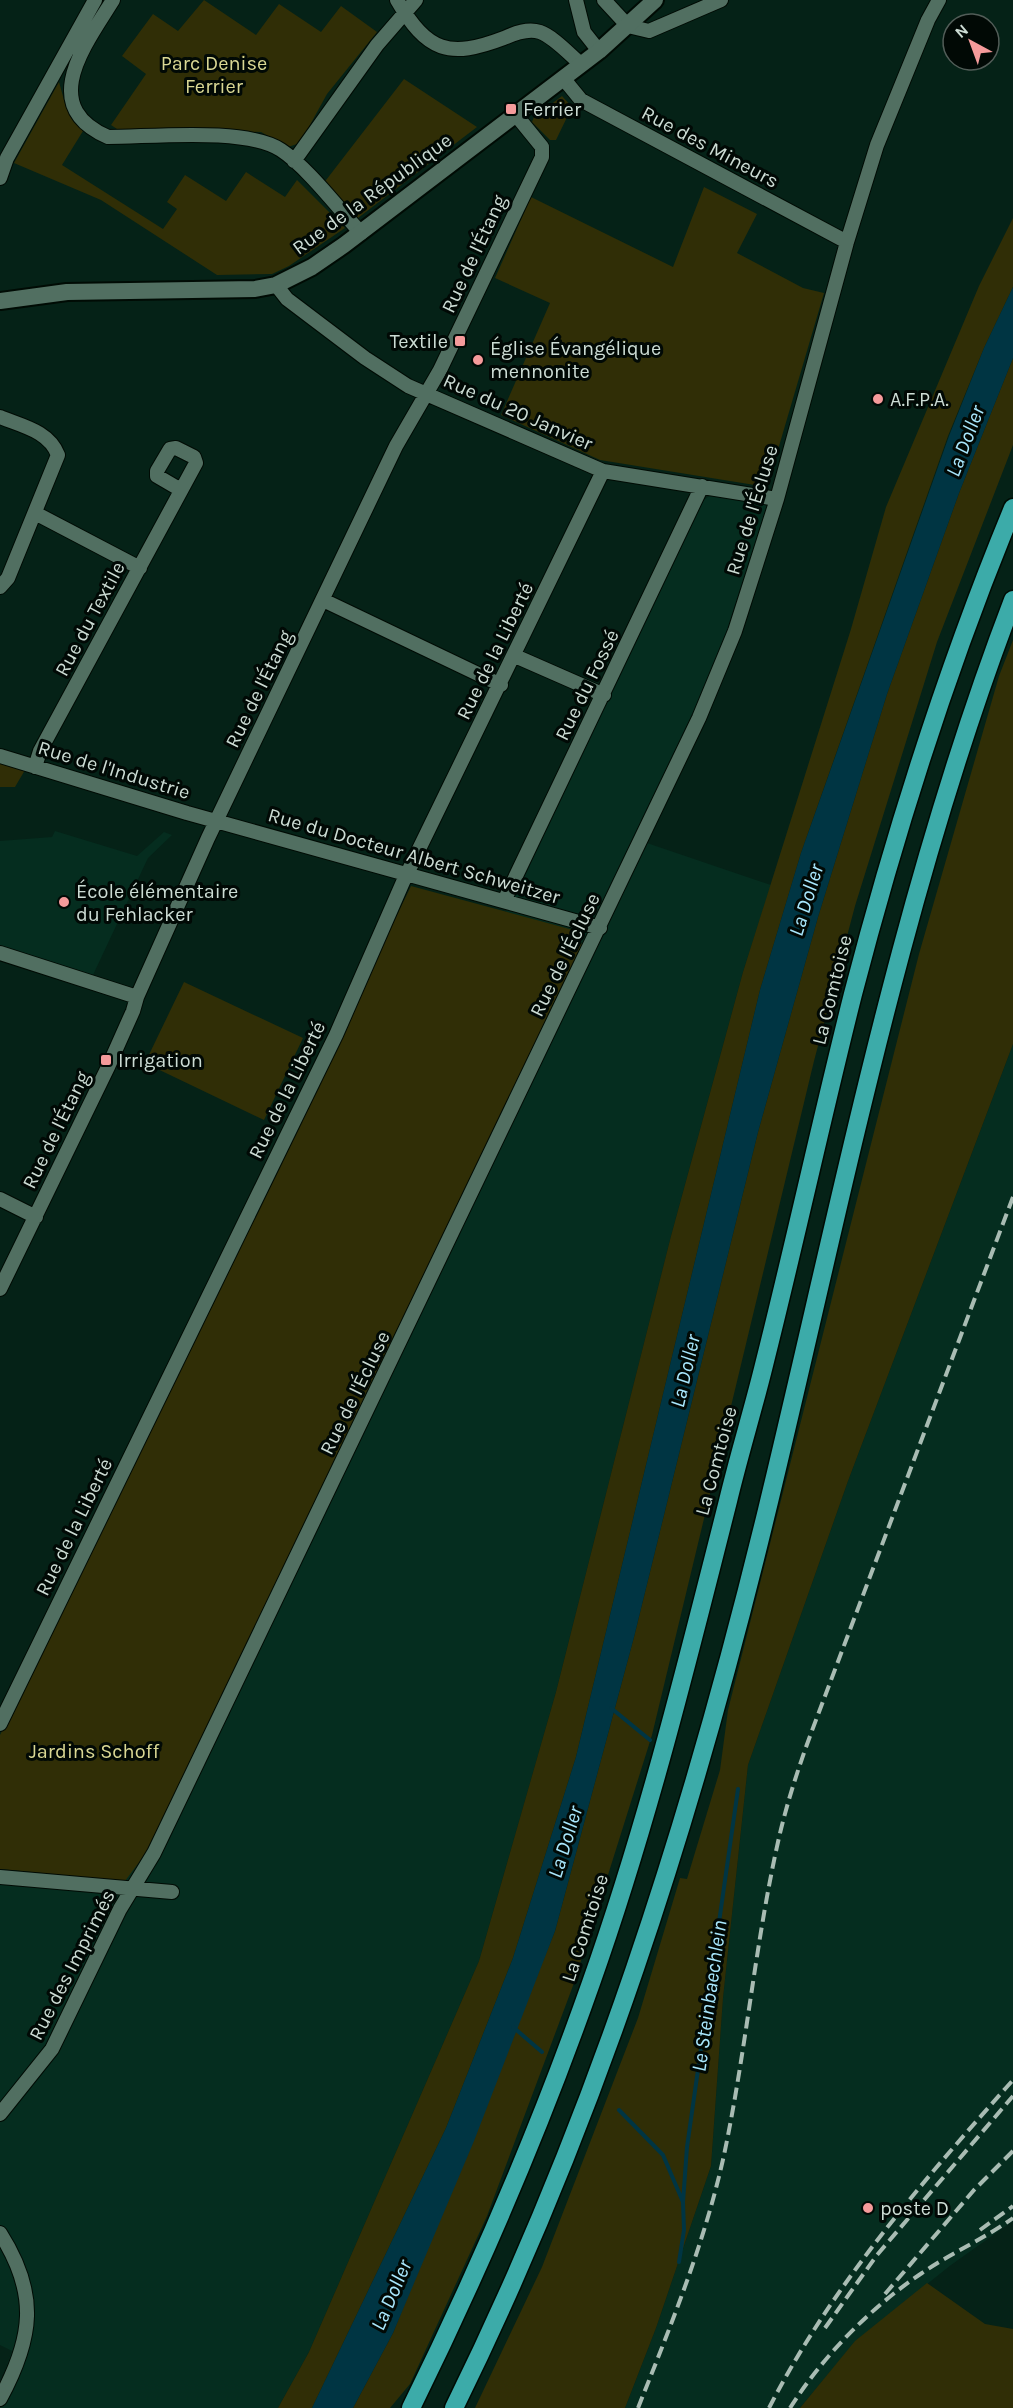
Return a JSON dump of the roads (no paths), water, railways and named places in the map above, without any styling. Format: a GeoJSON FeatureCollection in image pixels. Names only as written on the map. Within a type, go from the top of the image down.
{"type":"FeatureCollection","features":[{"type":"Feature","properties":{"kind":"highway","name":"La Comtoise"},"geometry":{"type":"LineString","coordinates":[[411,2408],[488,2244],[538,2125],[592,1980],[648,1809],[764,1369],[851,1005],[879,902],[945,689],[1013,508]]}},
{"type":"Feature","properties":{"kind":"highway"},"geometry":{"type":"LineString","coordinates":[[454,2408],[522,2263],[587,2104],[626,2001],[687,1810],[766,1514],[859,1121],[913,909],[974,709],[1013,600]]}},
{"type":"Feature","properties":{"kind":"main road","name":"Rue de la République"},"geometry":{"type":"LineString","coordinates":[[0,301],[67,292],[229,291],[276,285],[312,267],[361,233],[599,51],[656,0]]}},
{"type":"Feature","properties":{"kind":"street"},"geometry":{"type":"LineString","coordinates":[[0,178],[3,156],[95,0]]}},
{"type":"Feature","properties":{"kind":"street"},"geometry":{"type":"LineString","coordinates":[[113,0],[71,76],[70,94],[78,114],[92,130],[108,137],[246,137],[269,143],[294,161],[361,233]]}},
{"type":"Feature","properties":{"kind":"street"},"geometry":{"type":"LineString","coordinates":[[397,0],[416,29],[435,44],[458,51],[481,47],[521,31],[541,33],[570,72]]}},
{"type":"Feature","properties":{"kind":"street"},"geometry":{"type":"LineString","coordinates":[[294,161],[377,45],[416,0]]}},
{"type":"Feature","properties":{"kind":"street"},"geometry":{"type":"LineString","coordinates":[[576,0],[584,32],[599,51]]}},
{"type":"Feature","properties":{"kind":"street"},"geometry":{"type":"LineString","coordinates":[[604,0],[628,26],[649,31],[721,0]]}},
{"type":"Feature","properties":{"kind":"street","name":"Rue de l'Écluse"},"geometry":{"type":"LineString","coordinates":[[133,1889],[154,1853],[600,928],[708,696],[735,631],[777,499],[847,242],[877,145],[939,0]]}},
{"type":"Feature","properties":{"kind":"street","name":"Rue des Mineurs"},"geometry":{"type":"LineString","coordinates":[[570,72],[581,100],[847,242]]}},
{"type":"Feature","properties":{"kind":"street","name":"Rue de l'Étang"},"geometry":{"type":"LineString","coordinates":[[0,1289],[111,1062],[133,1011],[136,997],[216,821],[396,446],[414,412],[427,394],[542,157],[542,147],[516,115]]}},
{"type":"Feature","properties":{"kind":"street","name":"Rue du 20 Janvier"},"geometry":{"type":"LineString","coordinates":[[276,285],[287,299],[365,358],[408,386],[603,471],[777,499]]}},
{"type":"Feature","properties":{"kind":"street"},"geometry":{"type":"LineString","coordinates":[[0,417],[44,435],[54,444],[58,455],[8,578],[0,587]]}},
{"type":"Feature","properties":{"kind":"street","name":"Rue de la Liberté"},"geometry":{"type":"LineString","coordinates":[[0,1724],[336,1035],[407,875],[603,471]]}},
{"type":"Feature","properties":{"kind":"street","name":"Rue du Fossé"},"geometry":{"type":"LineString","coordinates":[[504,901],[702,486]]}},
{"type":"Feature","properties":{"kind":"street","name":"Rue du Textile"},"geometry":{"type":"LineString","coordinates":[[35,768],[40,751],[181,490]]}},
{"type":"Feature","properties":{"kind":"street"},"geometry":{"type":"LineString","coordinates":[[35,513],[140,568]]}},
{"type":"Feature","properties":{"kind":"street"},"geometry":{"type":"LineString","coordinates":[[323,600],[501,685]]}},
{"type":"Feature","properties":{"kind":"street"},"geometry":{"type":"LineString","coordinates":[[515,656],[603,695]]}},
{"type":"Feature","properties":{"kind":"street","name":"Rue de l'Industrie"},"geometry":{"type":"LineString","coordinates":[[0,756],[216,821]]}},
{"type":"Feature","properties":{"kind":"street","name":"Rue du Docteur Albert Schweitzer"},"geometry":{"type":"LineString","coordinates":[[216,821],[600,928]]}},
{"type":"Feature","properties":{"kind":"street"},"geometry":{"type":"LineString","coordinates":[[0,953],[136,997]]}},
{"type":"Feature","properties":{"kind":"street"},"geometry":{"type":"LineString","coordinates":[[0,1199],[36,1217]]}},
{"type":"Feature","properties":{"kind":"street"},"geometry":{"type":"LineString","coordinates":[[0,1877],[172,1892]]}},
{"type":"Feature","properties":{"kind":"street","name":"Rue des Imprimés"},"geometry":{"type":"LineString","coordinates":[[0,2114],[52,2049],[120,1909],[133,1889]]}},
{"type":"Feature","properties":{"kind":"street"},"geometry":{"type":"LineString","coordinates":[[0,2233],[20,2269],[28,2298],[25,2337],[16,2369],[0,2399]]}},
{"type":"Feature","properties":{"kind":"water","name":"La Doller"},"geometry":{"type":"Polygon","coordinates":[[[1013,287],[1013,358],[959,493],[887,694],[818,917],[758,1132],[634,1637],[555,1931],[474,2141],[393,2333],[353,2408],[312,2408],[446,2128],[513,1958],[576,1757],[760,990],[801,853],[949,436],[984,348],[1013,287]]]}},
{"type":"Feature","properties":{"kind":"waterway","name":"Le Steinbaechlein"},"geometry":{"type":"LineString","coordinates":[[611,1708],[650,1740]]}},
{"type":"Feature","properties":{"kind":"waterway","name":"Le Steinbaechlein"},"geometry":{"type":"LineString","coordinates":[[683,2202],[687,2147],[738,1789]]}},
{"type":"Feature","properties":{"kind":"waterway","name":"Le Steinbaechlein"},"geometry":{"type":"LineString","coordinates":[[513,2027],[542,2052]]}},
{"type":"Feature","properties":{"kind":"waterway","name":"Le Steinbaechlein"},"geometry":{"type":"LineString","coordinates":[[619,2110],[663,2155],[683,2202],[684,2230],[679,2262]]}},
{"type":"Feature","properties":{"kind":"railway"},"geometry":{"type":"LineString","coordinates":[[638,2408],[686,2283],[707,2220],[724,2155],[770,1881],[791,1792],[1013,1197]]}},
{"type":"Feature","properties":{"kind":"railway"},"geometry":{"type":"LineString","coordinates":[[769,2408],[821,2319],[880,2236],[1013,2080]]}},
{"type":"Feature","properties":{"kind":"railway"},"geometry":{"type":"LineString","coordinates":[[825,2328],[877,2255],[1013,2096]]}},
{"type":"Feature","properties":{"kind":"railway"},"geometry":{"type":"LineString","coordinates":[[885,2294],[974,2190],[1013,2151]]}},
{"type":"Feature","properties":{"kind":"railway"},"geometry":{"type":"LineString","coordinates":[[980,2230],[1013,2206]]}},
{"type":"Feature","properties":{"kind":"railway"},"geometry":{"type":"LineString","coordinates":[[790,2408],[833,2351],[884,2301],[933,2266],[1013,2218]]}},
{"type":"Feature","properties":{"kind":"place","name":"Ferrier"},"geometry":{"type":"Point","coordinates":[511,109]}},
{"type":"Feature","properties":{"kind":"place","name":"Textile"},"geometry":{"type":"Point","coordinates":[460,341]}},
{"type":"Feature","properties":{"kind":"place","name":"Église Évangélique mennonite"},"geometry":{"type":"Point","coordinates":[478,360]}},
{"type":"Feature","properties":{"kind":"place","name":"A.F.P.A."},"geometry":{"type":"Point","coordinates":[878,399]}},
{"type":"Feature","properties":{"kind":"place","name":"École élémentaire du Fehlacker"},"geometry":{"type":"Point","coordinates":[64,902]}},
{"type":"Feature","properties":{"kind":"place","name":"Irrigation"},"geometry":{"type":"Point","coordinates":[106,1060]}},
{"type":"Feature","properties":{"kind":"place","name":"poste D"},"geometry":{"type":"Point","coordinates":[868,2208]}},
{"type":"Feature","properties":{"kind":"park label","name":"Parc Denise Ferrier"},"geometry":{"type":"Point","coordinates":[214,74]}},
{"type":"Feature","properties":{"kind":"park label","name":"Jardins Schoff"},"geometry":{"type":"Point","coordinates":[94,1751]}}]}
